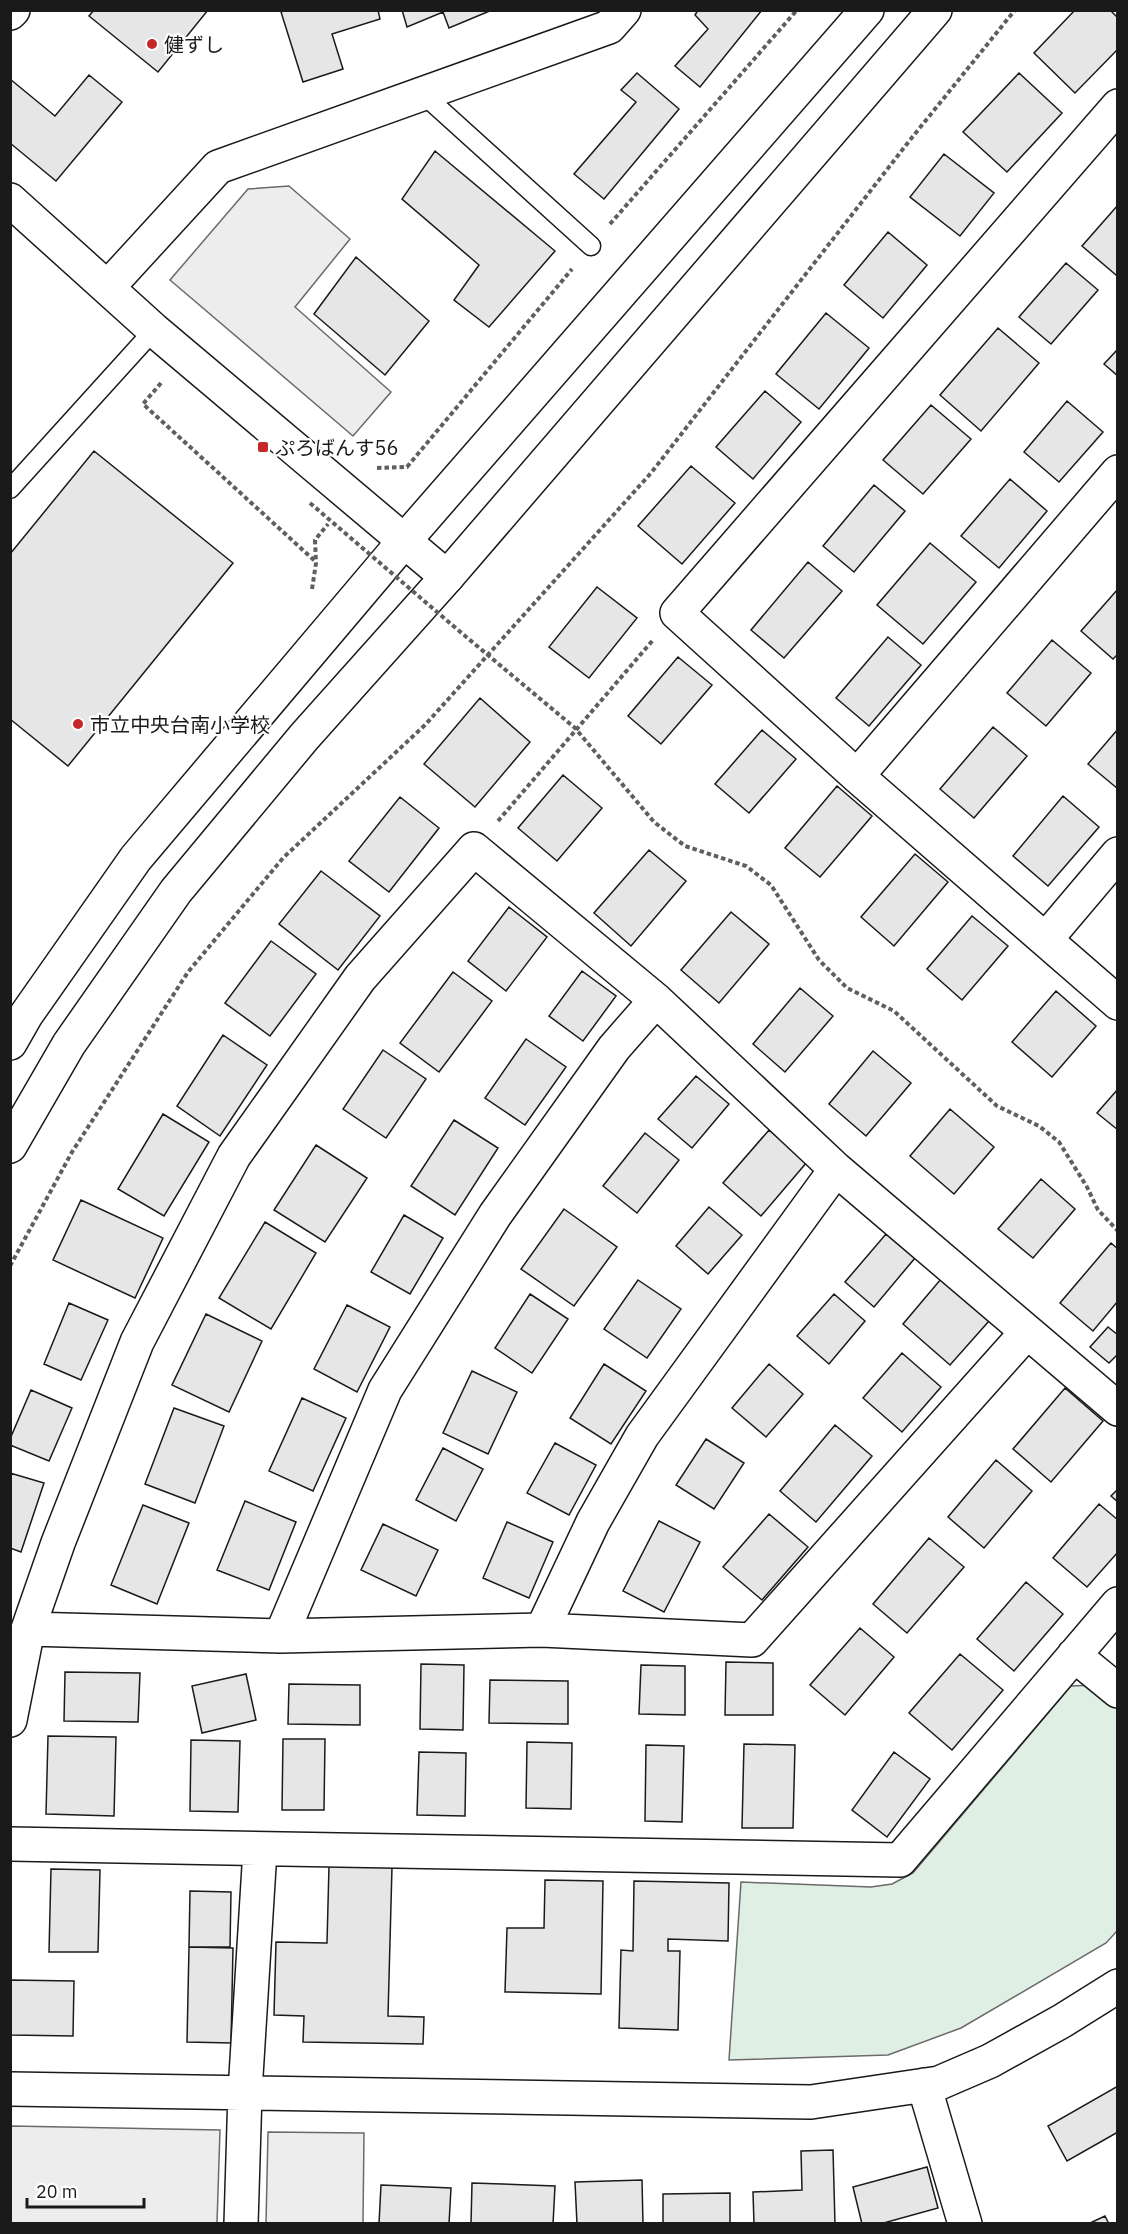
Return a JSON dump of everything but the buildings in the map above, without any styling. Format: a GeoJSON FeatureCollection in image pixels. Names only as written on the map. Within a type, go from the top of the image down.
{"type":"FeatureCollection","features":[{"type":"Feature","properties":{"kind":"street"},"geometry":{"type":"LineString","coordinates":[[108,287],[218,167],[609,27],[624,10]]}},
{"type":"Feature","properties":{"kind":"street"},"geometry":{"type":"LineString","coordinates":[[10,1043],[26,1015],[136,858],[405,540],[867,10]]}},
{"type":"Feature","properties":{"kind":"street"},"geometry":{"type":"LineString","coordinates":[[10,1146],[69,1044],[176,891],[304,737],[447,577],[935,10]]}},
{"type":"Feature","properties":{"kind":"street"},"geometry":{"type":"LineString","coordinates":[[1118,106],[677,613],[857,776],[1118,1003]]}},
{"type":"Feature","properties":{"kind":"street"},"geometry":{"type":"LineString","coordinates":[[10,200],[154,330],[447,577]]}},
{"type":"Feature","properties":{"kind":"street"},"geometry":{"type":"LineString","coordinates":[[857,776],[1118,471]]}},
{"type":"Feature","properties":{"kind":"street"},"geometry":{"type":"LineString","coordinates":[[10,1720],[28,1629],[58,1543],[137,1342],[234,1156],[360,978],[474,849],[656,1000],[836,1169],[1118,1409]]}},
{"type":"Feature","properties":{"kind":"street"},"geometry":{"type":"LineString","coordinates":[[1046,939],[1118,854]]}},
{"type":"Feature","properties":{"kind":"street"},"geometry":{"type":"LineString","coordinates":[[281,1636],[385,1390],[495,1215],[614,1048],[656,1000]]}},
{"type":"Feature","properties":{"kind":"street"},"geometry":{"type":"LineString","coordinates":[[542,1630],[593,1522],[642,1436],[836,1169]]}},
{"type":"Feature","properties":{"kind":"street"},"geometry":{"type":"LineString","coordinates":[[28,1629],[281,1636],[542,1630],[752,1640],[1027,1332]]}},
{"type":"Feature","properties":{"kind":"street"},"geometry":{"type":"LineString","coordinates":[[10,1844],[900,1860],[1118,1604]]}},
{"type":"Feature","properties":{"kind":"street"},"geometry":{"type":"LineString","coordinates":[[1074,1655],[1118,1691]]}},
{"type":"Feature","properties":{"kind":"street"},"geometry":{"type":"LineString","coordinates":[[241,2223],[260,1850]]}},
{"type":"Feature","properties":{"kind":"street"},"geometry":{"type":"LineString","coordinates":[[10,2089],[811,2102],[939,2083],[990,2061],[1062,2021],[1118,1986]]}},
{"type":"Feature","properties":{"kind":"street"},"geometry":{"type":"LineString","coordinates":[[924,2085],[965,2223]]}},
{"type":"Feature","properties":{"kind":"lane"},"geometry":{"type":"LineString","coordinates":[[423,94],[591,246]]}},
{"type":"Feature","properties":{"kind":"lane"},"geometry":{"type":"LineString","coordinates":[[10,489],[154,330]]}},
{"type":"Feature","properties":{"kind":"path"},"geometry":{"type":"LineString","coordinates":[[10,1266],[72,1152],[188,972],[283,858],[425,725],[651,473],[910,140],[1015,10]]}},
{"type":"Feature","properties":{"kind":"path"},"geometry":{"type":"LineString","coordinates":[[164,379],[143,404],[316,563]]}},
{"type":"Feature","properties":{"kind":"path"},"geometry":{"type":"LineString","coordinates":[[301,495],[575,728],[662,828],[685,846],[746,866],[771,885],[819,960],[847,988],[894,1011],[997,1106],[1039,1126],[1059,1142],[1088,1187],[1098,1210],[1118,1231]]}},
{"type":"Feature","properties":{"kind":"path"},"geometry":{"type":"LineString","coordinates":[[474,849],[575,728],[677,613]]}},
{"type":"Feature","properties":{"kind":"green space"},"geometry":{"type":"Polygon","coordinates":[[[1095,1685],[1117,1705],[1117,1931],[1106,1943],[961,2028],[888,2055],[729,2060],[741,1882],[871,1887],[892,1884],[913,1873],[1071,1686],[1095,1685]]]}},
{"type":"Feature","properties":{"kind":"shaded area"},"geometry":{"type":"Polygon","coordinates":[[[289,186],[350,239],[295,307],[391,392],[353,436],[170,280],[248,189],[289,186]]]}},
{"type":"Feature","properties":{"kind":"shaded area"},"geometry":{"type":"Polygon","coordinates":[[[11,2126],[220,2130],[217,2223],[11,2223],[11,2126]]]}},
{"type":"Feature","properties":{"kind":"shaded area"},"geometry":{"type":"Polygon","coordinates":[[[268,2132],[364,2133],[363,2223],[266,2223],[268,2132]]]}},
{"type":"Feature","properties":{"kind":"place","name":"健ずし"},"geometry":{"type":"Point","coordinates":[152,44]}},
{"type":"Feature","properties":{"kind":"place","name":"ぷろばんす56"},"geometry":{"type":"Point","coordinates":[263,447]}},
{"type":"Feature","properties":{"kind":"place","name":"市立中央台南小学校"},"geometry":{"type":"Point","coordinates":[78,724]}}]}
